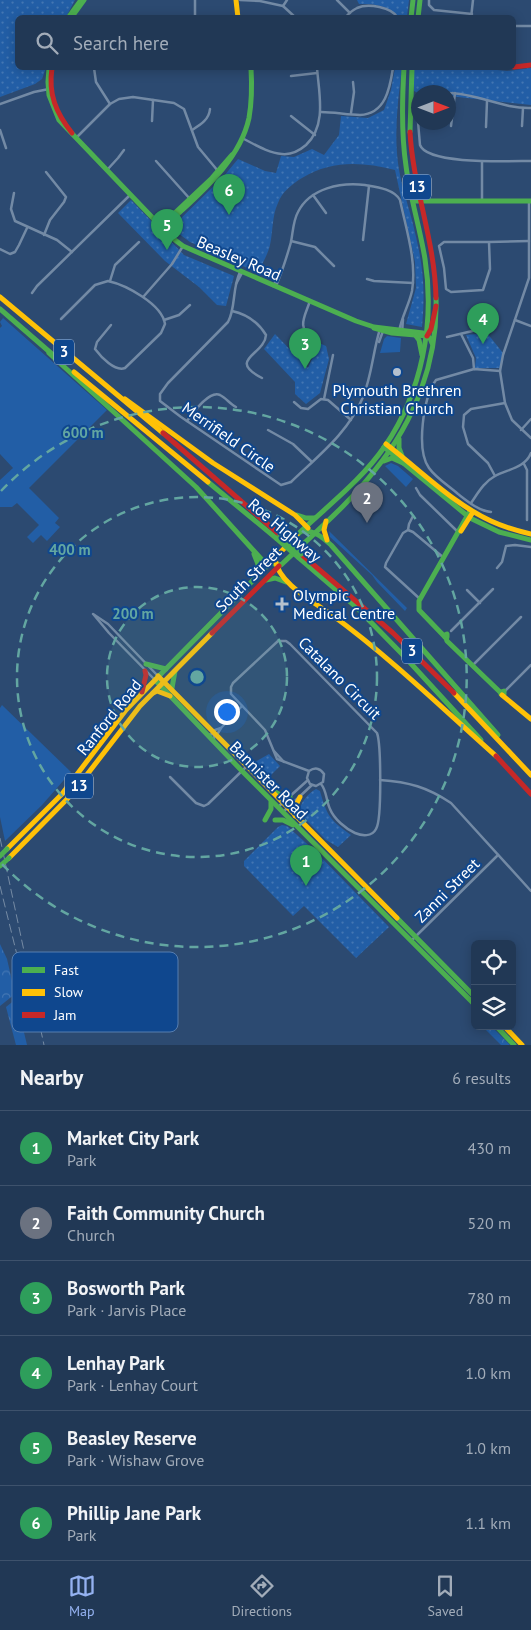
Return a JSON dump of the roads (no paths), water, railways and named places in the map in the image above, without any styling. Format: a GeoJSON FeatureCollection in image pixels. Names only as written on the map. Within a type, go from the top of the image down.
{"type":"FeatureCollection","features":[{"type":"Feature","properties":{"kind":"main road"},"geometry":{"type":"LineString","coordinates":[[72,15],[82,0]]}},
{"type":"Feature","properties":{"kind":"main road"},"geometry":{"type":"LineString","coordinates":[[238,0],[238,15]]}},
{"type":"Feature","properties":{"kind":"main road"},"geometry":{"type":"LineString","coordinates":[[410,15],[413,0]]}},
{"type":"Feature","properties":{"kind":"main road"},"geometry":{"type":"LineString","coordinates":[[418,15],[420,0]]}},
{"type":"Feature","properties":{"kind":"main road"},"geometry":{"type":"LineString","coordinates":[[516,67],[531,65]]}},
{"type":"Feature","properties":{"kind":"main road","name":"Beasley Road"},"geometry":{"type":"LineString","coordinates":[[50,70],[49,89],[56,109],[76,137],[130,195],[183,246],[274,287],[382,330],[427,336]]}},
{"type":"Feature","properties":{"kind":"main road"},"geometry":{"type":"LineString","coordinates":[[162,227],[231,159],[248,122],[252,104],[251,70]]}},
{"type":"Feature","properties":{"kind":"main road","name":"South Street"},"geometry":{"type":"LineString","coordinates":[[157,678],[257,577],[273,567],[281,565],[307,538],[315,518],[363,474],[385,446],[403,413],[418,379],[427,336],[429,314],[428,274],[406,168],[403,144],[404,70]]}},
{"type":"Feature","properties":{"kind":"main road","name":"South Street"},"geometry":{"type":"LineString","coordinates":[[162,683],[266,580],[273,567],[275,558],[301,532],[327,519],[366,482],[399,438],[418,400],[433,346],[436,305],[434,261],[413,165],[409,107],[412,70]]}},
{"type":"Feature","properties":{"kind":"main road"},"geometry":{"type":"LineString","coordinates":[[414,203],[530,201]]}},
{"type":"Feature","properties":{"kind":"main road","name":"Roe Highway"},"geometry":{"type":"LineString","coordinates":[[0,297],[177,445],[278,537],[393,633],[531,774]]}},
{"type":"Feature","properties":{"kind":"main road"},"geometry":{"type":"LineString","coordinates":[[433,346],[430,338],[427,336],[431,331],[436,305]]}},
{"type":"Feature","properties":{"kind":"main road","name":"Roe Highway"},"geometry":{"type":"LineString","coordinates":[[0,309],[49,353],[278,537]]}},
{"type":"Feature","properties":{"kind":"main road","name":"Beasley Road"},"geometry":{"type":"LineString","coordinates":[[400,332],[416,336],[427,336]]}},
{"type":"Feature","properties":{"kind":"main road"},"geometry":{"type":"LineString","coordinates":[[416,336],[421,346],[422,362]]}},
{"type":"Feature","properties":{"kind":"main road"},"geometry":{"type":"LineString","coordinates":[[49,353],[196,487],[264,562],[273,567],[288,582],[386,657],[497,757]]}},
{"type":"Feature","properties":{"kind":"main road"},"geometry":{"type":"LineString","coordinates":[[97,380],[196,451],[295,515],[330,544]]}},
{"type":"Feature","properties":{"kind":"main road"},"geometry":{"type":"LineString","coordinates":[[399,438],[399,448],[402,456]]}},
{"type":"Feature","properties":{"kind":"main road"},"geometry":{"type":"LineString","coordinates":[[385,446],[402,456],[470,514],[500,526],[531,534]]}},
{"type":"Feature","properties":{"kind":"main road"},"geometry":{"type":"LineString","coordinates":[[391,450],[403,463],[470,514],[499,532],[531,540]]}},
{"type":"Feature","properties":{"kind":"main road"},"geometry":{"type":"LineString","coordinates":[[383,461],[392,458],[403,463]]}},
{"type":"Feature","properties":{"kind":"main road"},"geometry":{"type":"LineString","coordinates":[[470,514],[420,599],[418,607],[438,630],[447,635],[453,645],[492,685],[531,719]]}},
{"type":"Feature","properties":{"kind":"main road"},"geometry":{"type":"LineString","coordinates":[[295,515],[315,518]]}},
{"type":"Feature","properties":{"kind":"main road"},"geometry":{"type":"LineString","coordinates":[[327,519],[324,530],[330,544],[484,718],[514,756]]}},
{"type":"Feature","properties":{"kind":"main road"},"geometry":{"type":"LineString","coordinates":[[251,548],[257,560],[257,577]]}},
{"type":"Feature","properties":{"kind":"main road","name":"Roe Highway"},"geometry":{"type":"LineString","coordinates":[[300,556],[355,606],[404,656],[531,794]]}},
{"type":"Feature","properties":{"kind":"main road"},"geometry":{"type":"LineString","coordinates":[[266,580],[274,578],[288,582]]}},
{"type":"Feature","properties":{"kind":"main road"},"geometry":{"type":"LineString","coordinates":[[146,664],[166,668]]}},
{"type":"Feature","properties":{"kind":"main road"},"geometry":{"type":"LineString","coordinates":[[172,690],[171,684],[176,669]]}},
{"type":"Feature","properties":{"kind":"main road"},"geometry":{"type":"LineString","coordinates":[[142,692],[146,675],[145,671]]}},
{"type":"Feature","properties":{"kind":"main road","name":"Bannister Road"},"geometry":{"type":"LineString","coordinates":[[157,678],[207,735],[268,789],[299,828],[471,993]]}},
{"type":"Feature","properties":{"kind":"main road","name":"Ranford Road"},"geometry":{"type":"LineString","coordinates":[[0,856],[62,793],[86,764],[118,719],[157,678]]}},
{"type":"Feature","properties":{"kind":"main road","name":"Bannister Road"},"geometry":{"type":"LineString","coordinates":[[162,683],[172,690],[214,734],[269,798],[295,816],[471,1001]]}},
{"type":"Feature","properties":{"kind":"main road","name":"Ranford Road"},"geometry":{"type":"LineString","coordinates":[[0,866],[72,794],[89,774],[127,721],[162,683]]}},
{"type":"Feature","properties":{"kind":"main road"},"geometry":{"type":"LineString","coordinates":[[151,694],[157,691],[172,697]]}},
{"type":"Feature","properties":{"kind":"main road"},"geometry":{"type":"LineString","coordinates":[[268,789],[271,788],[283,797],[290,797]]}},
{"type":"Feature","properties":{"kind":"main road"},"geometry":{"type":"LineString","coordinates":[[295,816],[294,809],[300,797]]}},
{"type":"Feature","properties":{"kind":"main road"},"geometry":{"type":"LineString","coordinates":[[265,820],[272,805],[269,798]]}},
{"type":"Feature","properties":{"kind":"main road"},"geometry":{"type":"LineString","coordinates":[[275,820],[283,820],[299,828]]}},
{"type":"Feature","properties":{"kind":"main road"},"geometry":{"type":"LineString","coordinates":[[500,1030],[514,1045]]}},
{"type":"Feature","properties":{"kind":"main road"},"geometry":{"type":"LineString","coordinates":[[508,1030],[522,1045]]}},
{"type":"Feature","properties":{"kind":"street"},"geometry":{"type":"LineString","coordinates":[[195,0],[195,15]]}},
{"type":"Feature","properties":{"kind":"street"},"geometry":{"type":"LineString","coordinates":[[238,0],[260,1],[284,6],[293,15]]}},
{"type":"Feature","properties":{"kind":"street"},"geometry":{"type":"LineString","coordinates":[[284,6],[287,0]]}},
{"type":"Feature","properties":{"kind":"street"},"geometry":{"type":"LineString","coordinates":[[337,0],[350,13],[359,7],[375,6],[396,15]]}},
{"type":"Feature","properties":{"kind":"street"},"geometry":{"type":"LineString","coordinates":[[429,0],[434,10],[465,15]]}},
{"type":"Feature","properties":{"kind":"street"},"geometry":{"type":"LineString","coordinates":[[471,15],[473,0]]}},
{"type":"Feature","properties":{"kind":"street"},"geometry":{"type":"LineString","coordinates":[[516,26],[531,26]]}},
{"type":"Feature","properties":{"kind":"street"},"geometry":{"type":"LineString","coordinates":[[94,70],[96,82],[110,104]]}},
{"type":"Feature","properties":{"kind":"street"},"geometry":{"type":"LineString","coordinates":[[320,112],[360,115],[378,108],[384,102],[392,70]]}},
{"type":"Feature","properties":{"kind":"street"},"geometry":{"type":"LineString","coordinates":[[242,138],[272,152],[284,154],[300,150],[315,135],[319,127],[320,112],[317,73],[291,76]]}},
{"type":"Feature","properties":{"kind":"street"},"geometry":{"type":"LineString","coordinates":[[351,114],[354,92],[353,82]]}},
{"type":"Feature","properties":{"kind":"street"},"geometry":{"type":"LineString","coordinates":[[0,104],[49,89]]}},
{"type":"Feature","properties":{"kind":"street"},"geometry":{"type":"LineString","coordinates":[[456,93],[509,107],[531,108]]}},
{"type":"Feature","properties":{"kind":"street"},"geometry":{"type":"LineString","coordinates":[[76,137],[110,104],[119,99],[129,97],[174,103],[182,107],[186,113],[201,152],[219,172]]}},
{"type":"Feature","properties":{"kind":"street"},"geometry":{"type":"LineString","coordinates":[[152,122],[153,100]]}},
{"type":"Feature","properties":{"kind":"street"},"geometry":{"type":"LineString","coordinates":[[486,127],[487,101]]}},
{"type":"Feature","properties":{"kind":"street"},"geometry":{"type":"LineString","coordinates":[[522,126],[523,108]]}},
{"type":"Feature","properties":{"kind":"street"},"geometry":{"type":"LineString","coordinates":[[192,130],[206,120],[210,114],[210,109]]}},
{"type":"Feature","properties":{"kind":"street"},"geometry":{"type":"LineString","coordinates":[[290,116],[315,135]]}},
{"type":"Feature","properties":{"kind":"street"},"geometry":{"type":"LineString","coordinates":[[0,130],[6,148]]}},
{"type":"Feature","properties":{"kind":"street"},"geometry":{"type":"LineString","coordinates":[[420,130],[421,149],[446,158],[482,162],[531,161]]}},
{"type":"Feature","properties":{"kind":"street"},"geometry":{"type":"LineString","coordinates":[[107,170],[124,150]]}},
{"type":"Feature","properties":{"kind":"street"},"geometry":{"type":"LineString","coordinates":[[156,161],[190,200]]}},
{"type":"Feature","properties":{"kind":"street"},"geometry":{"type":"LineString","coordinates":[[482,162],[482,201]]}},
{"type":"Feature","properties":{"kind":"street"},"geometry":{"type":"LineString","coordinates":[[44,235],[50,220],[66,197],[46,172]]}},
{"type":"Feature","properties":{"kind":"street"},"geometry":{"type":"LineString","coordinates":[[274,287],[291,241],[297,213],[306,200],[325,189],[340,185],[368,186],[396,194],[400,200],[412,254],[413,283],[412,294],[403,317],[400,332]]}},
{"type":"Feature","properties":{"kind":"street"},"geometry":{"type":"LineString","coordinates":[[363,240],[368,186]]}},
{"type":"Feature","properties":{"kind":"street"},"geometry":{"type":"LineString","coordinates":[[14,193],[11,206],[13,218],[19,224],[62,243],[72,252]]}},
{"type":"Feature","properties":{"kind":"street"},"geometry":{"type":"LineString","coordinates":[[32,293],[130,195]]}},
{"type":"Feature","properties":{"kind":"street"},"geometry":{"type":"LineString","coordinates":[[313,195],[326,213]]}},
{"type":"Feature","properties":{"kind":"street"},"geometry":{"type":"LineString","coordinates":[[530,201],[530,282],[503,355],[500,372],[505,402],[512,420],[531,438]]}},
{"type":"Feature","properties":{"kind":"street"},"geometry":{"type":"LineString","coordinates":[[0,249],[10,254],[15,252],[27,228]]}},
{"type":"Feature","properties":{"kind":"street"},"geometry":{"type":"LineString","coordinates":[[291,241],[315,247],[334,266]]}},
{"type":"Feature","properties":{"kind":"street"},"geometry":{"type":"LineString","coordinates":[[489,242],[490,269],[483,290],[448,291],[446,289],[444,268],[439,248],[441,243],[529,241]]}},
{"type":"Feature","properties":{"kind":"street"},"geometry":{"type":"LineString","coordinates":[[110,281],[115,266],[139,242]]}},
{"type":"Feature","properties":{"kind":"street"},"geometry":{"type":"LineString","coordinates":[[144,296],[149,288],[172,264],[183,246]]}},
{"type":"Feature","properties":{"kind":"street","name":"Merrifield Circle"},"geometry":{"type":"LineString","coordinates":[[241,272],[234,288],[231,317],[224,327],[174,377],[160,394],[162,403],[281,485],[291,482],[338,436],[351,420],[364,396],[382,330]]}},
{"type":"Feature","properties":{"kind":"street"},"geometry":{"type":"LineString","coordinates":[[367,279],[413,283]]}},
{"type":"Feature","properties":{"kind":"street"},"geometry":{"type":"LineString","coordinates":[[61,320],[95,285],[110,281],[144,296],[161,314],[165,324],[161,333],[123,369],[115,368],[95,349],[97,342],[111,325]]}},
{"type":"Feature","properties":{"kind":"street"},"geometry":{"type":"LineString","coordinates":[[310,302],[302,321],[302,327],[312,342]]}},
{"type":"Feature","properties":{"kind":"street"},"geometry":{"type":"LineString","coordinates":[[164,320],[179,316],[190,305]]}},
{"type":"Feature","properties":{"kind":"street"},"geometry":{"type":"LineString","coordinates":[[232,311],[246,315],[266,335],[262,345],[247,360],[249,370],[262,378]]}},
{"type":"Feature","properties":{"kind":"street"},"geometry":{"type":"LineString","coordinates":[[515,320],[531,326]]}},
{"type":"Feature","properties":{"kind":"street"},"geometry":{"type":"LineString","coordinates":[[447,337],[485,328]]}},
{"type":"Feature","properties":{"kind":"street"},"geometry":{"type":"LineString","coordinates":[[461,333],[473,358],[474,369]]}},
{"type":"Feature","properties":{"kind":"street"},"geometry":{"type":"LineString","coordinates":[[324,399],[333,355]]}},
{"type":"Feature","properties":{"kind":"street"},"geometry":{"type":"LineString","coordinates":[[491,512],[471,503],[436,476],[428,466],[424,455],[423,419],[436,380],[474,369],[500,372]]}},
{"type":"Feature","properties":{"kind":"street"},"geometry":{"type":"LineString","coordinates":[[187,421],[198,407],[214,394],[236,407]]}},
{"type":"Feature","properties":{"kind":"street"},"geometry":{"type":"LineString","coordinates":[[294,402],[301,408],[308,409],[324,399],[330,401],[351,420]]}},
{"type":"Feature","properties":{"kind":"street"},"geometry":{"type":"LineString","coordinates":[[494,476],[488,463],[468,444],[463,427],[464,415],[470,408],[505,402]]}},
{"type":"Feature","properties":{"kind":"street"},"geometry":{"type":"LineString","coordinates":[[521,430],[531,419]]}},
{"type":"Feature","properties":{"kind":"street"},"geometry":{"type":"LineString","coordinates":[[268,430],[293,444],[312,462]]}},
{"type":"Feature","properties":{"kind":"street"},"geometry":{"type":"LineString","coordinates":[[471,503],[484,485],[494,476],[524,464],[531,453]]}},
{"type":"Feature","properties":{"kind":"street"},"geometry":{"type":"LineString","coordinates":[[524,464],[527,470],[528,520]]}},
{"type":"Feature","properties":{"kind":"street"},"geometry":{"type":"LineString","coordinates":[[416,488],[420,495],[459,533]]}},
{"type":"Feature","properties":{"kind":"street"},"geometry":{"type":"LineString","coordinates":[[413,516],[408,530],[404,533],[385,567],[420,599]]}},
{"type":"Feature","properties":{"kind":"street"},"geometry":{"type":"LineString","coordinates":[[408,530],[444,558]]}},
{"type":"Feature","properties":{"kind":"street"},"geometry":{"type":"LineString","coordinates":[[498,568],[502,562],[506,546],[531,547]]}},
{"type":"Feature","properties":{"kind":"street"},"geometry":{"type":"LineString","coordinates":[[447,635],[493,589]]}},
{"type":"Feature","properties":{"kind":"street"},"geometry":{"type":"LineString","coordinates":[[467,590],[480,603]]}},
{"type":"Feature","properties":{"kind":"street","name":"Bannister Road"},"geometry":{"type":"LineString","coordinates":[[93,614],[108,624],[157,678],[145,671],[93,614]]}},
{"type":"Feature","properties":{"kind":"street"},"geometry":{"type":"LineString","coordinates":[[473,665],[521,617]]}},
{"type":"Feature","properties":{"kind":"street","name":"Catalano Circuit"},"geometry":{"type":"LineString","coordinates":[[286,641],[377,733],[380,744],[380,780],[378,823],[374,832],[368,835],[354,832],[335,817],[330,811],[323,787],[320,784],[324,780],[322,771],[314,768],[309,771],[277,759],[265,730],[242,706],[230,694],[233,682],[274,643],[286,641]]}},
{"type":"Feature","properties":{"kind":"street"},"geometry":{"type":"LineString","coordinates":[[503,693],[531,665]]}},
{"type":"Feature","properties":{"kind":"street"},"geometry":{"type":"LineString","coordinates":[[215,743],[215,730],[221,728],[242,706]]}},
{"type":"Feature","properties":{"kind":"street"},"geometry":{"type":"LineString","coordinates":[[207,735],[214,734]]}},
{"type":"Feature","properties":{"kind":"street"},"geometry":{"type":"LineString","coordinates":[[170,777],[196,803],[204,806],[244,769]]}},
{"type":"Feature","properties":{"kind":"street"},"geometry":{"type":"LineString","coordinates":[[309,771],[307,776],[312,785]]}},
{"type":"Feature","properties":{"kind":"street"},"geometry":{"type":"LineString","coordinates":[[283,808],[290,797],[308,780]]}},
{"type":"Feature","properties":{"kind":"street"},"geometry":{"type":"LineString","coordinates":[[380,780],[425,788],[451,803],[531,891]]}},
{"type":"Feature","properties":{"kind":"street"},"geometry":{"type":"LineString","coordinates":[[283,808],[300,797],[312,785],[320,784]]}},
{"type":"Feature","properties":{"kind":"street","name":"Zanni Street"},"geometry":{"type":"LineString","coordinates":[[413,939],[498,855]]}},
{"type":"Feature","properties":{"kind":"railway"},"geometry":{"type":"LineString","coordinates":[[0,838],[24,952]]}},
{"type":"Feature","properties":{"kind":"railway"},"geometry":{"type":"LineString","coordinates":[[0,886],[16,952]]}},
{"type":"Feature","properties":{"kind":"railway"},"geometry":{"type":"LineString","coordinates":[[41,1032],[44,1045]]}},
{"type":"Feature","properties":{"kind":"place","name":"Phillip Jane Park"},"geometry":{"type":"Point","coordinates":[229,215]}},
{"type":"Feature","properties":{"kind":"place","name":"Beasley Reserve"},"geometry":{"type":"Point","coordinates":[167,250]}},
{"type":"Feature","properties":{"kind":"place","name":"Lenhay Park"},"geometry":{"type":"Point","coordinates":[483,344]}},
{"type":"Feature","properties":{"kind":"place","name":"Bosworth Park"},"geometry":{"type":"Point","coordinates":[305,369]}},
{"type":"Feature","properties":{"kind":"place","name":"Plymouth Brethren Christian Church"},"geometry":{"type":"Point","coordinates":[397,372]}},
{"type":"Feature","properties":{"kind":"place","name":"Faith Community Church"},"geometry":{"type":"Point","coordinates":[367,523]}},
{"type":"Feature","properties":{"kind":"place","name":"Olympic Medical Centre"},"geometry":{"type":"Point","coordinates":[282,604]}},
{"type":"Feature","properties":{"kind":"place","name":"Market City Park"},"geometry":{"type":"Point","coordinates":[306,886]}}]}
